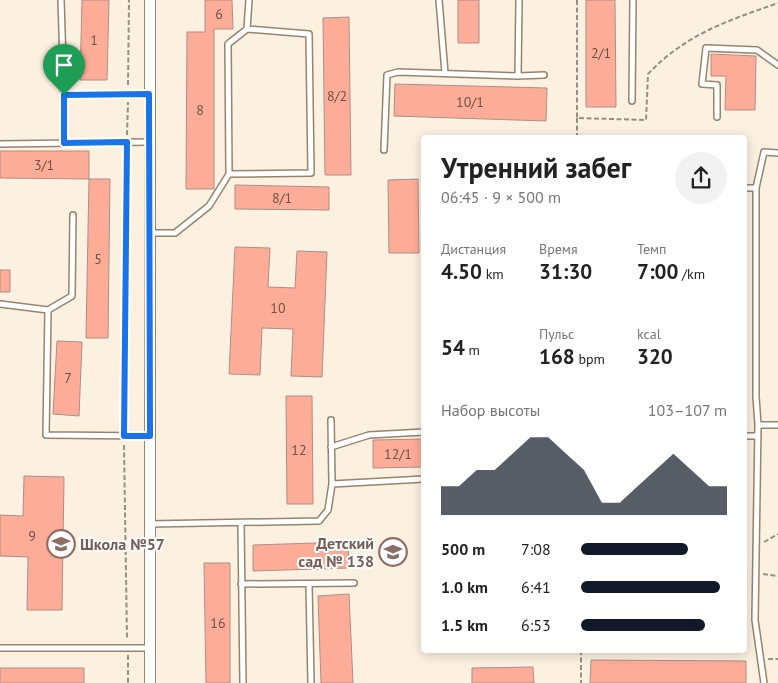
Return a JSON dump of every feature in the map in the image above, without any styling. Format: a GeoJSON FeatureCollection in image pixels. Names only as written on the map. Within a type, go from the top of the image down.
{"type":"FeatureCollection","features":[{"type":"Feature","properties":{"kind":"street"},"geometry":{"type":"LineString","coordinates":[[150,0],[150,683]]}},
{"type":"Feature","properties":{"kind":"lane"},"geometry":{"type":"LineString","coordinates":[[61,0],[64,143]]}},
{"type":"Feature","properties":{"kind":"lane"},"geometry":{"type":"LineString","coordinates":[[247,29],[249,0]]}},
{"type":"Feature","properties":{"kind":"lane"},"geometry":{"type":"LineString","coordinates":[[439,0],[445,73]]}},
{"type":"Feature","properties":{"kind":"lane"},"geometry":{"type":"LineString","coordinates":[[518,76],[519,0]]}},
{"type":"Feature","properties":{"kind":"lane"},"geometry":{"type":"LineString","coordinates":[[632,101],[633,0]]}},
{"type":"Feature","properties":{"kind":"lane"},"geometry":{"type":"LineString","coordinates":[[149,233],[175,233],[209,206],[229,174],[228,44],[247,29],[309,34],[311,173],[229,174]]}},
{"type":"Feature","properties":{"kind":"lane"},"geometry":{"type":"LineString","coordinates":[[717,117],[717,86],[702,84],[706,48],[757,50],[778,65]]}},
{"type":"Feature","properties":{"kind":"lane"},"geometry":{"type":"LineString","coordinates":[[384,150],[387,75],[398,72],[518,76],[544,75]]}},
{"type":"Feature","properties":{"kind":"lane"},"geometry":{"type":"LineString","coordinates":[[64,95],[149,94]]}},
{"type":"Feature","properties":{"kind":"lane"},"geometry":{"type":"LineString","coordinates":[[0,144],[149,142]]}},
{"type":"Feature","properties":{"kind":"lane"},"geometry":{"type":"LineString","coordinates":[[764,683],[755,620],[758,436],[756,397],[756,188],[764,152],[778,152]]}},
{"type":"Feature","properties":{"kind":"lane"},"geometry":{"type":"LineString","coordinates":[[747,188],[756,188]]}},
{"type":"Feature","properties":{"kind":"lane"},"geometry":{"type":"LineString","coordinates":[[0,304],[48,310],[72,296],[73,215]]}},
{"type":"Feature","properties":{"kind":"lane"},"geometry":{"type":"LineString","coordinates":[[48,310],[46,435],[150,436]]}},
{"type":"Feature","properties":{"kind":"lane"},"geometry":{"type":"LineString","coordinates":[[150,524],[241,524],[319,521],[328,510],[332,484],[331,420]]}},
{"type":"Feature","properties":{"kind":"lane"},"geometry":{"type":"LineString","coordinates":[[758,425],[778,425]]}},
{"type":"Feature","properties":{"kind":"lane"},"geometry":{"type":"LineString","coordinates":[[331,447],[369,435],[421,432]]}},
{"type":"Feature","properties":{"kind":"lane"},"geometry":{"type":"LineString","coordinates":[[747,436],[758,436]]}},
{"type":"Feature","properties":{"kind":"lane"},"geometry":{"type":"LineString","coordinates":[[332,484],[421,479]]}},
{"type":"Feature","properties":{"kind":"lane"},"geometry":{"type":"LineString","coordinates":[[241,524],[243,683]]}},
{"type":"Feature","properties":{"kind":"lane"},"geometry":{"type":"LineString","coordinates":[[241,584],[354,583]]}},
{"type":"Feature","properties":{"kind":"lane"},"geometry":{"type":"LineString","coordinates":[[309,584],[311,683]]}},
{"type":"Feature","properties":{"kind":"lane"},"geometry":{"type":"LineString","coordinates":[[0,648],[150,648]]}},
{"type":"Feature","properties":{"kind":"path"},"geometry":{"type":"LineString","coordinates":[[128,0],[124,436],[128,683]]}},
{"type":"Feature","properties":{"kind":"path"},"geometry":{"type":"LineString","coordinates":[[577,0],[577,135]]}},
{"type":"Feature","properties":{"kind":"path"},"geometry":{"type":"LineString","coordinates":[[577,118],[646,120],[648,74],[667,53],[694,36],[778,3]]}},
{"type":"Feature","properties":{"kind":"path"},"geometry":{"type":"LineString","coordinates":[[755,547],[778,534]]}},
{"type":"Feature","properties":{"kind":"path"},"geometry":{"type":"LineString","coordinates":[[755,573],[778,576]]}},
{"type":"Feature","properties":{"kind":"path"},"geometry":{"type":"LineString","coordinates":[[581,653],[582,683]]}},
{"type":"Feature","properties":{"kind":"building"},"geometry":{"type":"Polygon","coordinates":[[[82,0],[109,0],[107,80],[80,80],[82,0]]]}},
{"type":"Feature","properties":{"kind":"building"},"geometry":{"type":"Polygon","coordinates":[[[205,0],[232,0],[233,29],[214,29],[214,189],[186,189],[187,32],[205,32],[205,0]]]}},
{"type":"Feature","properties":{"kind":"building"},"geometry":{"type":"Polygon","coordinates":[[[458,0],[479,0],[479,43],[458,43],[458,0]]]}},
{"type":"Feature","properties":{"kind":"building"},"geometry":{"type":"Polygon","coordinates":[[[586,0],[615,0],[616,107],[586,107],[586,0]]]}},
{"type":"Feature","properties":{"kind":"building"},"geometry":{"type":"Polygon","coordinates":[[[349,17],[351,175],[325,175],[323,18],[349,17]]]}},
{"type":"Feature","properties":{"kind":"building"},"geometry":{"type":"Polygon","coordinates":[[[711,54],[756,56],[755,110],[725,110],[726,76],[711,76],[711,54]]]}},
{"type":"Feature","properties":{"kind":"building"},"geometry":{"type":"Polygon","coordinates":[[[395,84],[547,88],[546,121],[394,116],[395,84]]]}},
{"type":"Feature","properties":{"kind":"building"},"geometry":{"type":"Polygon","coordinates":[[[0,151],[89,151],[89,179],[0,178],[0,151]]]}},
{"type":"Feature","properties":{"kind":"building"},"geometry":{"type":"Polygon","coordinates":[[[89,179],[110,179],[108,338],[86,338],[89,179]]]}},
{"type":"Feature","properties":{"kind":"building"},"geometry":{"type":"Polygon","coordinates":[[[418,179],[419,253],[389,253],[388,180],[418,179]]]}},
{"type":"Feature","properties":{"kind":"building"},"geometry":{"type":"Polygon","coordinates":[[[235,185],[329,187],[329,210],[235,209],[235,185]]]}},
{"type":"Feature","properties":{"kind":"building"},"geometry":{"type":"Polygon","coordinates":[[[235,247],[270,248],[268,287],[295,288],[297,251],[327,252],[322,377],[291,376],[293,329],[262,328],[260,375],[229,374],[235,247]]]}},
{"type":"Feature","properties":{"kind":"building"},"geometry":{"type":"Polygon","coordinates":[[[0,270],[10,270],[10,292],[0,292],[0,270]]]}},
{"type":"Feature","properties":{"kind":"building"},"geometry":{"type":"Polygon","coordinates":[[[57,341],[82,342],[79,416],[53,414],[57,341]]]}},
{"type":"Feature","properties":{"kind":"building"},"geometry":{"type":"Polygon","coordinates":[[[286,396],[312,396],[313,504],[287,504],[286,396]]]}},
{"type":"Feature","properties":{"kind":"building"},"geometry":{"type":"Polygon","coordinates":[[[421,439],[421,467],[373,468],[373,440],[421,439]]]}},
{"type":"Feature","properties":{"kind":"building"},"geometry":{"type":"Polygon","coordinates":[[[24,476],[64,477],[62,610],[27,610],[28,557],[0,556],[0,515],[23,516],[24,476]]]}},
{"type":"Feature","properties":{"kind":"building"},"geometry":{"type":"Polygon","coordinates":[[[348,542],[349,568],[253,571],[253,545],[348,542]]]}},
{"type":"Feature","properties":{"kind":"building"},"geometry":{"type":"Polygon","coordinates":[[[204,563],[230,563],[230,683],[206,683],[204,563]]]}},
{"type":"Feature","properties":{"kind":"building"},"geometry":{"type":"Polygon","coordinates":[[[349,594],[353,683],[321,683],[318,596],[349,594]]]}},
{"type":"Feature","properties":{"kind":"building"},"geometry":{"type":"Polygon","coordinates":[[[591,660],[746,661],[746,683],[590,683],[591,660]]]}},
{"type":"Feature","properties":{"kind":"building"},"geometry":{"type":"Polygon","coordinates":[[[533,667],[534,683],[472,683],[472,668],[533,667]]]}},
{"type":"Feature","properties":{"kind":"building"},"geometry":{"type":"Polygon","coordinates":[[[0,668],[84,668],[84,683],[0,683],[0,668]]]}},
{"type":"Feature","properties":{"kind":"place","name":"Школа №57"},"geometry":{"type":"Point","coordinates":[61,544]}},
{"type":"Feature","properties":{"kind":"place","name":"Детский сад № 138"},"geometry":{"type":"Point","coordinates":[393,552]}},
{"type":"Feature","properties":{"kind":"route"},"geometry":{"type":"LineString","coordinates":[[149,94],[150,436],[124,436],[127,142],[64,143],[64,95],[149,94]]}}]}
